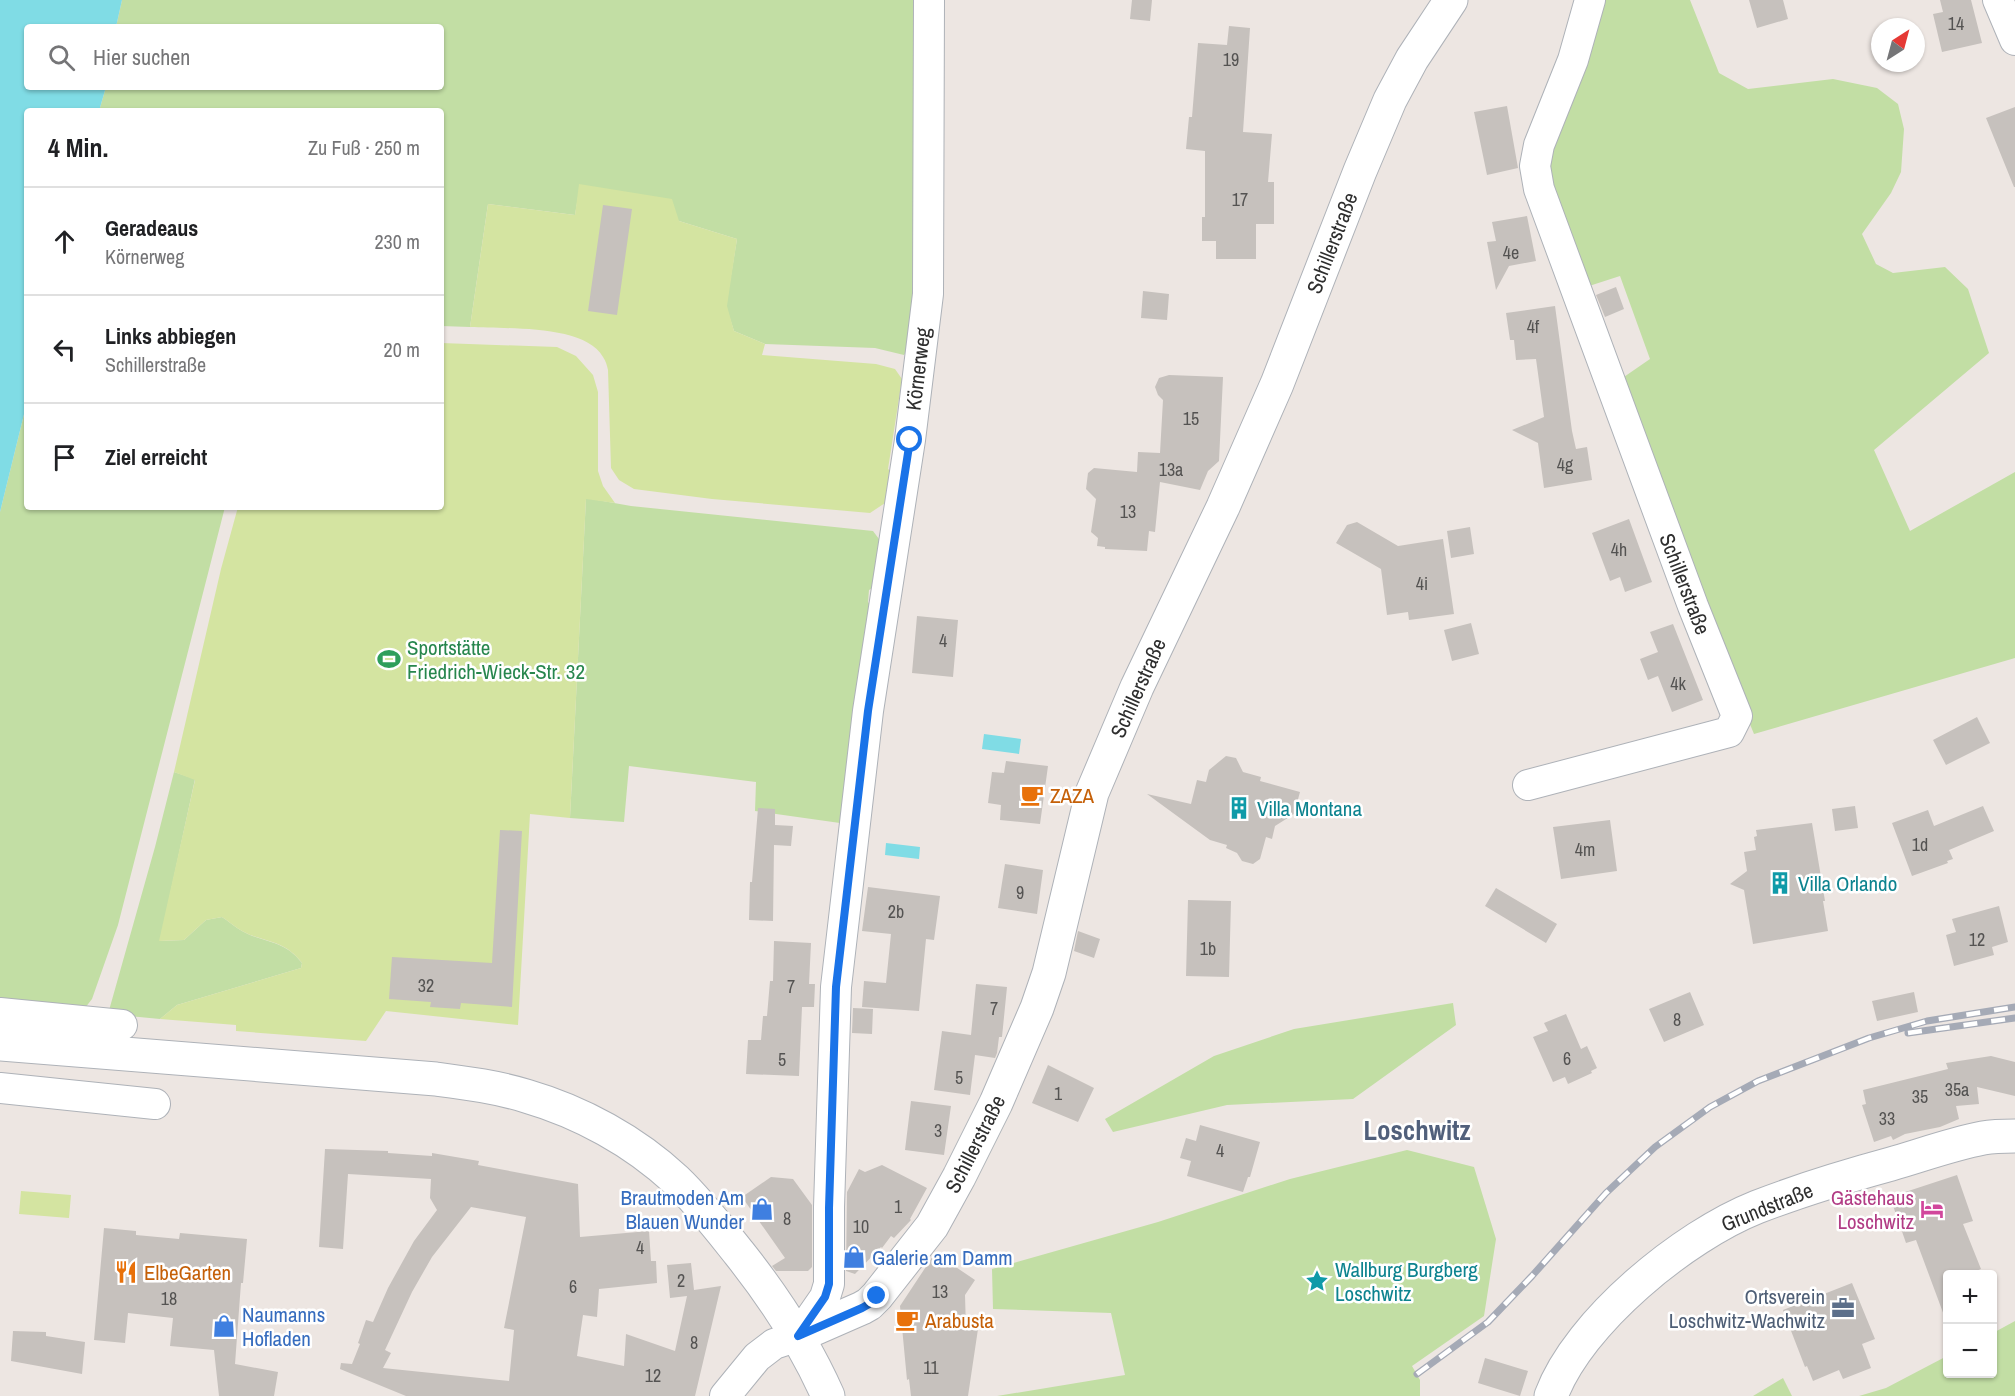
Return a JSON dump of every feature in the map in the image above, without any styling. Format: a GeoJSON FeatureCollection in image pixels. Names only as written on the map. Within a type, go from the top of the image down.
{"type":"FeatureCollection","features":[{"type":"Feature","properties":{"kind":"main road","name":"Schillerstraße"},"geometry":{"type":"LineString","coordinates":[[798,1336],[862,1308],[877,1296],[932,1226],[989,1119],[1037,1008],[1049,973],[1092,793],[1137,687],[1223,507],[1277,384],[1390,100],[1412,59],[1451,0]]}},
{"type":"Feature","properties":{"kind":"main road"},"geometry":{"type":"LineString","coordinates":[[0,1044],[436,1079],[526,1096],[580,1117],[630,1144],[692,1196],[755,1272],[798,1336],[828,1396]]}},
{"type":"Feature","properties":{"kind":"main road","name":"Grundstraße"},"geometry":{"type":"LineString","coordinates":[[1551,1396],[1567,1363],[1587,1334],[1612,1308],[1654,1270],[1722,1223],[1757,1207],[1857,1173],[1984,1138],[2015,1136]]}},
{"type":"Feature","properties":{"kind":"street","name":"Körnerweg"},"geometry":{"type":"LineString","coordinates":[[798,1336],[825,1297],[829,1284],[836,987],[868,711],[910,440],[928,294],[929,0]]}},
{"type":"Feature","properties":{"kind":"street","name":"Schillerstraße"},"geometry":{"type":"LineString","coordinates":[[1528,785],[1729,732],[1737,716],[1692,606],[1539,189],[1535,166],[1539,145],[1573,60],[1590,0]]}},
{"type":"Feature","properties":{"kind":"street"},"geometry":{"type":"LineString","coordinates":[[1998,0],[2015,40]]}},
{"type":"Feature","properties":{"kind":"street"},"geometry":{"type":"LineString","coordinates":[[0,1013],[88,1012],[122,1025]]}},
{"type":"Feature","properties":{"kind":"street"},"geometry":{"type":"LineString","coordinates":[[0,1088],[155,1104]]}},
{"type":"Feature","properties":{"kind":"street"},"geometry":{"type":"LineString","coordinates":[[727,1393],[757,1357],[774,1344],[798,1336]]}},
{"type":"Feature","properties":{"kind":"green space"},"geometry":{"type":"Polygon","coordinates":[[[122,0],[920,0],[920,152],[911,343],[904,355],[875,348],[765,344],[734,331],[726,306],[737,239],[679,221],[580,185],[575,215],[488,204],[470,327],[444,326],[444,108],[100,108],[105,90],[444,90],[444,24],[117,24],[122,0]]]}},
{"type":"Feature","properties":{"kind":"green space"},"geometry":{"type":"Polygon","coordinates":[[[1600,0],[1690,0],[1719,73],[1748,89],[1833,79],[1877,88],[1898,104],[1904,129],[1901,172],[1891,193],[1862,234],[1876,264],[1893,273],[1945,267],[1968,289],[1989,353],[1874,450],[1910,531],[2015,472],[2015,658],[1754,734],[1699,600],[1621,379],[1650,359],[1620,276],[1586,287],[1545,167],[1600,0]]]}},
{"type":"Feature","properties":{"kind":"green space"},"geometry":{"type":"Polygon","coordinates":[[[579,184],[672,199],[679,221],[737,239],[727,306],[734,331],[765,344],[762,355],[876,364],[895,369],[902,379],[888,469],[898,477],[894,497],[870,513],[712,499],[634,489],[619,480],[611,468],[608,370],[604,359],[593,346],[579,339],[542,330],[470,327],[488,204],[575,215],[579,184]]]}},
{"type":"Feature","properties":{"kind":"green space","name":"Sportstätte Friedrich-Wieck-Str. 32"},"geometry":{"type":"Polygon","coordinates":[[[444,343],[557,347],[576,356],[593,375],[598,392],[598,471],[603,486],[615,503],[586,499],[570,818],[530,814],[518,1025],[386,1011],[366,1041],[236,1031],[236,1025],[160,1019],[177,1005],[301,968],[302,963],[281,945],[250,935],[222,917],[206,920],[184,940],[159,941],[195,780],[174,772],[221,569],[237,510],[444,510],[444,343]]]}},
{"type":"Feature","properties":{"kind":"green space"},"geometry":{"type":"Polygon","coordinates":[[[24,414],[24,510],[224,510],[118,925],[92,999],[85,1008],[0,1001],[0,512],[24,414]]]}},
{"type":"Feature","properties":{"kind":"green space"},"geometry":{"type":"Polygon","coordinates":[[[586,498],[631,506],[873,531],[882,543],[881,583],[869,590],[868,602],[877,615],[847,824],[755,811],[756,782],[629,766],[624,822],[570,818],[586,498]]]}},
{"type":"Feature","properties":{"kind":"green space"},"geometry":{"type":"Polygon","coordinates":[[[174,772],[195,779],[160,941],[184,940],[206,920],[222,917],[250,935],[281,945],[302,963],[301,968],[177,1005],[160,1019],[108,1014],[155,847],[174,772]]]}},
{"type":"Feature","properties":{"kind":"green space"},"geometry":{"type":"Polygon","coordinates":[[[1453,1003],[1456,1025],[1353,1099],[1227,1105],[1113,1132],[1105,1119],[1214,1056],[1294,1029],[1453,1003]]]}},
{"type":"Feature","properties":{"kind":"green space"},"geometry":{"type":"Polygon","coordinates":[[[1407,1150],[1474,1167],[1496,1239],[1484,1316],[1412,1366],[1420,1380],[1420,1396],[997,1396],[1125,1375],[1111,1313],[993,1309],[992,1269],[1158,1222],[1290,1179],[1407,1150]]]}},
{"type":"Feature","properties":{"kind":"green space"},"geometry":{"type":"Polygon","coordinates":[[[21,1191],[71,1195],[69,1218],[19,1214],[21,1191]]]}},
{"type":"Feature","properties":{"kind":"green space"},"geometry":{"type":"Polygon","coordinates":[[[2015,1321],[2015,1396],[1859,1396],[1886,1388],[1943,1358],[1943,1378],[1997,1378],[1997,1331],[2015,1321]]]}},
{"type":"Feature","properties":{"kind":"green space"},"geometry":{"type":"Polygon","coordinates":[[[1783,1378],[1792,1396],[1753,1396],[1783,1378]]]}},
{"type":"Feature","properties":{"kind":"water"},"geometry":{"type":"Polygon","coordinates":[[[0,0],[122,0],[117,24],[24,24],[24,90],[105,90],[100,108],[24,108],[24,414],[0,512],[0,0]]]}},
{"type":"Feature","properties":{"kind":"water"},"geometry":{"type":"Polygon","coordinates":[[[984,734],[1021,739],[1019,754],[982,749],[984,734]]]}},
{"type":"Feature","properties":{"kind":"water"},"geometry":{"type":"Polygon","coordinates":[[[886,843],[920,847],[919,859],[885,855],[886,843]]]}},
{"type":"Feature","properties":{"kind":"building"},"geometry":{"type":"Polygon","coordinates":[[[1132,0],[1152,0],[1150,21],[1130,19],[1132,0]]]}},
{"type":"Feature","properties":{"kind":"building"},"geometry":{"type":"Polygon","coordinates":[[[1749,0],[1783,0],[1788,19],[1757,28],[1749,0]]]}},
{"type":"Feature","properties":{"kind":"building"},"geometry":{"type":"Polygon","coordinates":[[[1940,0],[1971,0],[1982,43],[1942,52],[1933,14],[1943,12],[1940,0]]]}},
{"type":"Feature","properties":{"kind":"building"},"geometry":{"type":"Polygon","coordinates":[[[1229,26],[1250,28],[1243,132],[1272,134],[1268,182],[1274,182],[1274,224],[1256,224],[1256,259],[1216,259],[1216,241],[1202,241],[1202,217],[1205,217],[1205,151],[1186,149],[1189,117],[1192,117],[1198,43],[1227,45],[1229,26]]]}},
{"type":"Feature","properties":{"kind":"building"},"geometry":{"type":"Polygon","coordinates":[[[1507,106],[1518,168],[1487,175],[1474,112],[1507,106]]]}},
{"type":"Feature","properties":{"kind":"building"},"geometry":{"type":"Polygon","coordinates":[[[2015,107],[2015,187],[2014,187],[1986,118],[2015,107]]]}},
{"type":"Feature","properties":{"kind":"building"},"geometry":{"type":"Polygon","coordinates":[[[603,205],[632,209],[617,315],[588,311],[603,205]]]}},
{"type":"Feature","properties":{"kind":"building"},"geometry":{"type":"Polygon","coordinates":[[[1527,216],[1536,261],[1509,266],[1496,290],[1487,242],[1496,241],[1492,222],[1527,216]]]}},
{"type":"Feature","properties":{"kind":"building"},"geometry":{"type":"Polygon","coordinates":[[[1616,287],[1624,309],[1605,317],[1596,295],[1616,287]]]}},
{"type":"Feature","properties":{"kind":"building"},"geometry":{"type":"Polygon","coordinates":[[[1143,291],[1169,294],[1167,320],[1141,318],[1143,291]]]}},
{"type":"Feature","properties":{"kind":"building"},"geometry":{"type":"Polygon","coordinates":[[[1555,306],[1572,431],[1576,449],[1587,447],[1592,480],[1544,488],[1538,443],[1512,430],[1544,417],[1536,359],[1516,360],[1514,340],[1510,340],[1506,313],[1555,306]]]}},
{"type":"Feature","properties":{"kind":"building"},"geometry":{"type":"Polygon","coordinates":[[[1169,375],[1223,377],[1219,461],[1208,471],[1200,490],[1160,482],[1155,532],[1149,531],[1147,551],[1105,549],[1105,547],[1097,546],[1098,538],[1091,532],[1096,499],[1086,489],[1088,473],[1094,468],[1137,472],[1138,452],[1160,453],[1163,400],[1155,387],[1159,378],[1169,375]]]}},
{"type":"Feature","properties":{"kind":"building"},"geometry":{"type":"Polygon","coordinates":[[[1629,519],[1652,582],[1625,592],[1620,577],[1610,581],[1592,533],[1629,519]]]}},
{"type":"Feature","properties":{"kind":"building"},"geometry":{"type":"Polygon","coordinates":[[[1357,522],[1398,546],[1443,539],[1454,614],[1409,620],[1408,612],[1387,615],[1381,569],[1336,543],[1347,525],[1357,522]]]}},
{"type":"Feature","properties":{"kind":"building"},"geometry":{"type":"Polygon","coordinates":[[[1470,527],[1474,554],[1451,558],[1447,531],[1470,527]]]}},
{"type":"Feature","properties":{"kind":"building"},"geometry":{"type":"Polygon","coordinates":[[[917,616],[958,620],[953,677],[912,673],[917,616]]]}},
{"type":"Feature","properties":{"kind":"building"},"geometry":{"type":"Polygon","coordinates":[[[1471,623],[1479,654],[1452,661],[1444,630],[1471,623]]]}},
{"type":"Feature","properties":{"kind":"building"},"geometry":{"type":"Polygon","coordinates":[[[1673,624],[1703,700],[1672,712],[1658,676],[1648,680],[1640,659],[1658,652],[1650,632],[1673,624]]]}},
{"type":"Feature","properties":{"kind":"building"},"geometry":{"type":"Polygon","coordinates":[[[1977,717],[1990,743],[1946,765],[1933,740],[1977,717]]]}},
{"type":"Feature","properties":{"kind":"building","name":"Villa Montana"},"geometry":{"type":"Polygon","coordinates":[[[1226,756],[1236,758],[1243,772],[1261,777],[1260,781],[1300,792],[1294,814],[1275,826],[1272,839],[1266,837],[1260,859],[1253,864],[1242,861],[1237,853],[1226,848],[1227,845],[1210,840],[1147,794],[1191,804],[1197,780],[1206,782],[1209,770],[1226,756]]]}},
{"type":"Feature","properties":{"kind":"building"},"geometry":{"type":"Polygon","coordinates":[[[1006,761],[1048,766],[1040,824],[1000,820],[1001,805],[988,803],[992,772],[1004,773],[1006,761]]]}},
{"type":"Feature","properties":{"kind":"building"},"geometry":{"type":"Polygon","coordinates":[[[1855,806],[1858,828],[1835,831],[1832,809],[1855,806]]]}},
{"type":"Feature","properties":{"kind":"building"},"geometry":{"type":"Polygon","coordinates":[[[1983,806],[1994,831],[1949,850],[1953,859],[1947,861],[1948,863],[1912,876],[1892,823],[1928,810],[1934,826],[1983,806]]]}},
{"type":"Feature","properties":{"kind":"building"},"geometry":{"type":"Polygon","coordinates":[[[758,808],[775,809],[775,825],[793,826],[791,846],[774,845],[773,921],[749,920],[750,882],[752,882],[758,808]]]}},
{"type":"Feature","properties":{"kind":"building"},"geometry":{"type":"Polygon","coordinates":[[[1610,820],[1617,871],[1561,879],[1553,827],[1610,820]]]}},
{"type":"Feature","properties":{"kind":"building","name":"Villa Orlando"},"geometry":{"type":"Polygon","coordinates":[[[1812,823],[1828,931],[1753,944],[1744,890],[1730,884],[1747,871],[1744,852],[1756,850],[1754,837],[1757,836],[1756,830],[1812,823]]]}},
{"type":"Feature","properties":{"kind":"building"},"geometry":{"type":"Polygon","coordinates":[[[500,830],[522,831],[512,1007],[461,1003],[460,1009],[430,1007],[431,1002],[389,999],[392,957],[492,963],[500,830]]]}},
{"type":"Feature","properties":{"kind":"building"},"geometry":{"type":"Polygon","coordinates":[[[1005,864],[1043,870],[1037,914],[998,908],[1005,864]]]}},
{"type":"Feature","properties":{"kind":"building"},"geometry":{"type":"Polygon","coordinates":[[[868,887],[940,896],[934,940],[926,939],[919,1011],[862,1007],[864,981],[886,983],[891,934],[862,931],[868,887]]]}},
{"type":"Feature","properties":{"kind":"building"},"geometry":{"type":"Polygon","coordinates":[[[1496,888],[1557,924],[1546,943],[1485,906],[1496,888]]]}},
{"type":"Feature","properties":{"kind":"building"},"geometry":{"type":"Polygon","coordinates":[[[1188,900],[1231,901],[1229,977],[1186,976],[1188,900]]]}},
{"type":"Feature","properties":{"kind":"building"},"geometry":{"type":"Polygon","coordinates":[[[1999,906],[2008,942],[1992,947],[1994,955],[1954,966],[1946,935],[1956,932],[1952,919],[1999,906]]]}},
{"type":"Feature","properties":{"kind":"building"},"geometry":{"type":"Polygon","coordinates":[[[1078,931],[1100,939],[1094,958],[1074,951],[1078,931]]]}},
{"type":"Feature","properties":{"kind":"building"},"geometry":{"type":"Polygon","coordinates":[[[774,941],[811,943],[809,984],[815,984],[814,1007],[802,1007],[799,1076],[746,1074],[748,1040],[761,1040],[763,1016],[767,1016],[770,981],[773,981],[774,941]]]}},
{"type":"Feature","properties":{"kind":"building"},"geometry":{"type":"Polygon","coordinates":[[[976,984],[1007,987],[1002,1037],[999,1037],[997,1053],[995,1058],[975,1055],[970,1095],[934,1090],[942,1031],[971,1035],[976,984]]]}},
{"type":"Feature","properties":{"kind":"building"},"geometry":{"type":"Polygon","coordinates":[[[1690,992],[1704,1025],[1664,1042],[1649,1009],[1690,992]]]}},
{"type":"Feature","properties":{"kind":"building"},"geometry":{"type":"Polygon","coordinates":[[[1914,992],[1918,1012],[1877,1021],[1872,1001],[1914,992]]]}},
{"type":"Feature","properties":{"kind":"building"},"geometry":{"type":"Polygon","coordinates":[[[853,1008],[873,1009],[872,1034],[852,1033],[853,1008]]]}},
{"type":"Feature","properties":{"kind":"building"},"geometry":{"type":"Polygon","coordinates":[[[1566,1014],[1581,1049],[1587,1046],[1597,1068],[1591,1071],[1592,1073],[1568,1084],[1565,1077],[1553,1082],[1533,1037],[1548,1031],[1544,1023],[1566,1014]]]}},
{"type":"Feature","properties":{"kind":"building"},"geometry":{"type":"Polygon","coordinates":[[[1991,1056],[2015,1062],[2015,1096],[1977,1087],[1979,1104],[1956,1106],[1959,1119],[1940,1127],[1905,1134],[1893,1140],[1891,1136],[1874,1142],[1862,1105],[1866,1104],[1863,1090],[1948,1069],[1946,1063],[1991,1056]]]}},
{"type":"Feature","properties":{"kind":"building"},"geometry":{"type":"Polygon","coordinates":[[[1048,1065],[1094,1088],[1078,1122],[1032,1103],[1048,1065]]]}},
{"type":"Feature","properties":{"kind":"building"},"geometry":{"type":"Polygon","coordinates":[[[911,1101],[951,1106],[944,1155],[905,1150],[911,1101]]]}},
{"type":"Feature","properties":{"kind":"building"},"geometry":{"type":"Polygon","coordinates":[[[1200,1125],[1260,1142],[1243,1192],[1187,1176],[1191,1161],[1180,1158],[1186,1138],[1196,1141],[1200,1125]]]}},
{"type":"Feature","properties":{"kind":"building"},"geometry":{"type":"Polygon","coordinates":[[[325,1149],[388,1151],[388,1153],[432,1156],[432,1153],[479,1161],[478,1165],[578,1184],[580,1237],[649,1231],[651,1261],[656,1261],[657,1283],[599,1289],[597,1317],[583,1315],[577,1356],[624,1366],[626,1334],[675,1351],[687,1296],[670,1298],[667,1265],[691,1263],[694,1290],[721,1286],[695,1396],[406,1396],[340,1369],[341,1363],[352,1364],[366,1320],[373,1322],[388,1288],[414,1241],[437,1210],[430,1198],[431,1179],[348,1174],[343,1249],[319,1247],[325,1149]],[[471,1207],[432,1257],[412,1292],[385,1350],[391,1353],[383,1368],[509,1381],[514,1330],[504,1328],[526,1217],[471,1207]]]}},
{"type":"Feature","properties":{"kind":"building"},"geometry":{"type":"Polygon","coordinates":[[[882,1165],[927,1188],[911,1220],[894,1238],[891,1236],[855,1274],[846,1271],[847,1192],[859,1169],[865,1172],[882,1165]]]}},
{"type":"Feature","properties":{"kind":"building"},"geometry":{"type":"Polygon","coordinates":[[[1957,1175],[1973,1221],[1963,1224],[1981,1269],[1943,1270],[1943,1313],[1916,1240],[1906,1243],[1890,1197],[1957,1175]]]}},
{"type":"Feature","properties":{"kind":"building"},"geometry":{"type":"Polygon","coordinates":[[[771,1177],[793,1179],[812,1205],[812,1267],[808,1271],[776,1271],[772,1266],[785,1258],[742,1197],[771,1177]]]}},
{"type":"Feature","properties":{"kind":"building"},"geometry":{"type":"Polygon","coordinates":[[[104,1228],[136,1231],[136,1235],[179,1239],[180,1233],[247,1239],[235,1364],[278,1372],[274,1396],[219,1396],[214,1350],[170,1346],[173,1318],[128,1313],[125,1343],[94,1340],[104,1228]]]}},
{"type":"Feature","properties":{"kind":"building"},"geometry":{"type":"Polygon","coordinates":[[[935,1253],[975,1280],[965,1295],[966,1330],[978,1329],[968,1396],[911,1396],[909,1379],[907,1380],[900,1306],[935,1253]]]}},
{"type":"Feature","properties":{"kind":"building"},"geometry":{"type":"Polygon","coordinates":[[[1852,1283],[1875,1339],[1862,1344],[1871,1368],[1843,1379],[1839,1370],[1813,1381],[1807,1366],[1805,1367],[1783,1310],[1852,1283]]]}},
{"type":"Feature","properties":{"kind":"building"},"geometry":{"type":"Polygon","coordinates":[[[13,1331],[46,1332],[46,1336],[85,1342],[82,1374],[11,1361],[13,1331]]]}},
{"type":"Feature","properties":{"kind":"building"},"geometry":{"type":"Polygon","coordinates":[[[1485,1358],[1528,1371],[1520,1396],[1478,1383],[1485,1358]]]}},
{"type":"Feature","properties":{"kind":"railway"},"geometry":{"type":"LineString","coordinates":[[1417,1374],[1488,1322],[1606,1193],[1655,1147],[1710,1107],[1758,1081],[1869,1038],[1927,1021],[2015,1007]]}},
{"type":"Feature","properties":{"kind":"railway"},"geometry":{"type":"LineString","coordinates":[[1908,1033],[2015,1018]]}},
{"type":"Feature","properties":{"kind":"place","name":"Sportstätte Friedrich-Wieck-Str. 32"},"geometry":{"type":"Point","coordinates":[389,659]}},
{"type":"Feature","properties":{"kind":"place","name":"ZAZA"},"geometry":{"type":"Point","coordinates":[1032,795]}},
{"type":"Feature","properties":{"kind":"place","name":"Villa Montana"},"geometry":{"type":"Point","coordinates":[1239,808]}},
{"type":"Feature","properties":{"kind":"place","name":"Villa Orlando"},"geometry":{"type":"Point","coordinates":[1780,883]}},
{"type":"Feature","properties":{"kind":"place","name":"Brautmoden Am Blauen Wunder"},"geometry":{"type":"Point","coordinates":[762,1209]}},
{"type":"Feature","properties":{"kind":"place","name":"Gästehaus Loschwitz"},"geometry":{"type":"Point","coordinates":[1932,1209]}},
{"type":"Feature","properties":{"kind":"place","name":"Galerie am Damm"},"geometry":{"type":"Point","coordinates":[854,1257]}},
{"type":"Feature","properties":{"kind":"place","name":"ElbeGarten"},"geometry":{"type":"Point","coordinates":[126,1272]}},
{"type":"Feature","properties":{"kind":"place","name":"Wallburg Burgberg Loschwitz"},"geometry":{"type":"Point","coordinates":[1317,1281]}},
{"type":"Feature","properties":{"kind":"place","name":"Ortsverein Loschwitz-Wachwitz"},"geometry":{"type":"Point","coordinates":[1843,1308]}},
{"type":"Feature","properties":{"kind":"place","name":"Arabusta"},"geometry":{"type":"Point","coordinates":[907,1320]}},
{"type":"Feature","properties":{"kind":"place","name":"Naumanns Hofladen"},"geometry":{"type":"Point","coordinates":[224,1326]}},
{"type":"Feature","properties":{"kind":"district","name":"Loschwitz"},"geometry":{"type":"Point","coordinates":[1417,1130]}},
{"type":"Feature","properties":{"kind":"route"},"geometry":{"type":"LineString","coordinates":[[877,1296],[862,1308],[798,1336],[825,1297],[830,1279],[829,1208],[836,987],[868,711],[910,440]]}}]}
